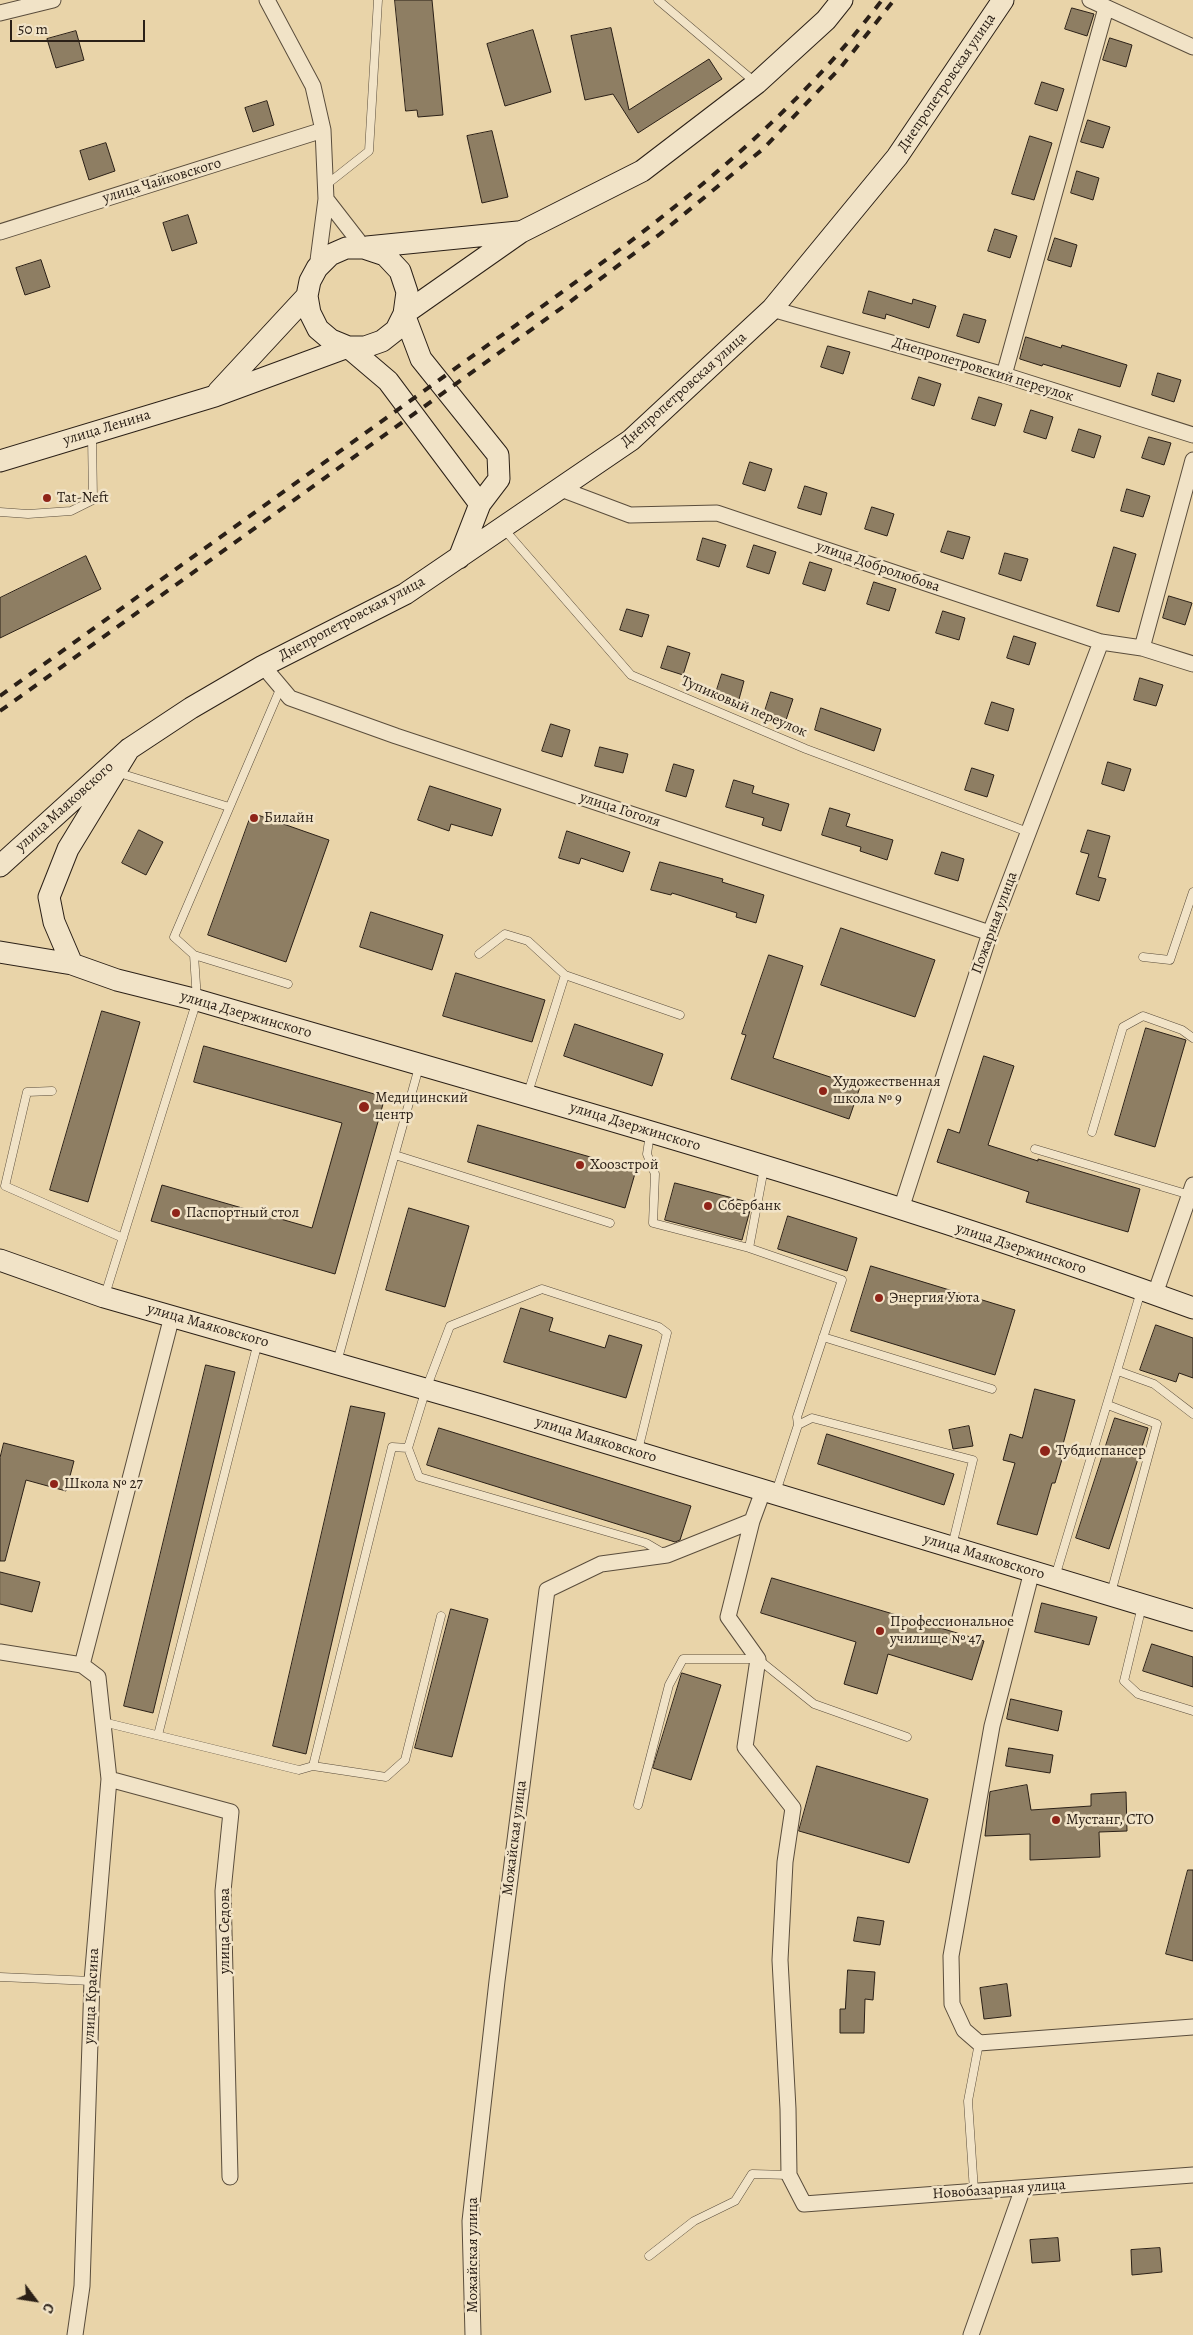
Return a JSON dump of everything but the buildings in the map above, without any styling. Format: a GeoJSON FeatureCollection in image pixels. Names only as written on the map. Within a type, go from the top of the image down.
{"type":"FeatureCollection","features":[{"type":"Feature","properties":{"kind":"main road"},"geometry":{"type":"LineString","coordinates":[[404,314],[521,232],[642,170],[757,84],[826,20],[842,0]]}},
{"type":"Feature","properties":{"kind":"main road","name":"Днепропетровская улица"},"geometry":{"type":"LineString","coordinates":[[129,749],[191,708],[263,666],[405,594],[631,440],[772,309],[897,157],[1003,0]]}},
{"type":"Feature","properties":{"kind":"main road"},"geometry":{"type":"LineString","coordinates":[[480,504],[388,382],[348,347],[332,340],[318,329],[310,314],[307,296],[310,281],[317,268],[330,256],[346,248],[364,248],[521,232]]}},
{"type":"Feature","properties":{"kind":"main road"},"geometry":{"type":"LineString","coordinates":[[348,347],[366,347],[382,341],[396,330],[404,314],[407,292],[400,271],[385,255],[364,248]]}},
{"type":"Feature","properties":{"kind":"main road"},"geometry":{"type":"LineString","coordinates":[[215,396],[307,296]]}},
{"type":"Feature","properties":{"kind":"main road"},"geometry":{"type":"LineString","coordinates":[[404,314],[421,359],[498,455],[499,479],[480,504],[459,558]]}},
{"type":"Feature","properties":{"kind":"main road","name":"улица Ленина"},"geometry":{"type":"LineString","coordinates":[[0,461],[215,396],[348,347]]}},
{"type":"Feature","properties":{"kind":"main road"},"geometry":{"type":"LineString","coordinates":[[72,964],[54,922],[49,897],[68,849],[129,749]]}},
{"type":"Feature","properties":{"kind":"main road","name":"улица Маяковского"},"geometry":{"type":"LineString","coordinates":[[0,866],[129,749]]}},
{"type":"Feature","properties":{"kind":"main road","name":"улица Дзержинского"},"geometry":{"type":"LineString","coordinates":[[0,952],[72,964],[116,980],[197,1000],[527,1095],[901,1209],[1193,1308]]}},
{"type":"Feature","properties":{"kind":"main road","name":"улица Маяковского"},"geometry":{"type":"LineString","coordinates":[[0,1260],[104,1297],[426,1389],[1193,1620]]}},
{"type":"Feature","properties":{"kind":"street"},"geometry":{"type":"LineString","coordinates":[[0,13],[53,0]]}},
{"type":"Feature","properties":{"kind":"street"},"geometry":{"type":"LineString","coordinates":[[267,0],[314,86],[323,130],[326,192],[317,268]]}},
{"type":"Feature","properties":{"kind":"street"},"geometry":{"type":"LineString","coordinates":[[1090,0],[1193,47]]}},
{"type":"Feature","properties":{"kind":"street"},"geometry":{"type":"LineString","coordinates":[[1004,375],[1106,8]]}},
{"type":"Feature","properties":{"kind":"street","name":"улица Чайковского"},"geometry":{"type":"LineString","coordinates":[[0,232],[323,130]]}},
{"type":"Feature","properties":{"kind":"street"},"geometry":{"type":"LineString","coordinates":[[326,192],[364,248]]}},
{"type":"Feature","properties":{"kind":"street","name":"Днепропетровский переулок"},"geometry":{"type":"LineString","coordinates":[[772,309],[1004,375],[1193,435]]}},
{"type":"Feature","properties":{"kind":"street"},"geometry":{"type":"LineString","coordinates":[[1142,648],[1193,460]]}},
{"type":"Feature","properties":{"kind":"street","name":"улица Добролюбова"},"geometry":{"type":"LineString","coordinates":[[561,488],[630,515],[717,513],[1101,642],[1142,648],[1193,664]]}},
{"type":"Feature","properties":{"kind":"street","name":"Пожарная улица"},"geometry":{"type":"LineString","coordinates":[[901,1209],[990,932],[1101,642]]}},
{"type":"Feature","properties":{"kind":"street","name":"улица Гоголя"},"geometry":{"type":"LineString","coordinates":[[263,666],[290,698],[396,736],[990,932]]}},
{"type":"Feature","properties":{"kind":"street"},"geometry":{"type":"LineString","coordinates":[[1148,1292],[1191,1190]]}},
{"type":"Feature","properties":{"kind":"street"},"geometry":{"type":"LineString","coordinates":[[0,1652],[82,1665],[172,1316]]}},
{"type":"Feature","properties":{"kind":"street"},"geometry":{"type":"LineString","coordinates":[[769,1492],[752,1521],[728,1616],[758,1659],[745,1748],[793,1808],[785,1862],[780,1960],[788,2109],[789,2176]]}},
{"type":"Feature","properties":{"kind":"street","name":"Можайская улица"},"geometry":{"type":"LineString","coordinates":[[473,2335],[470,2221],[497,1981],[547,1590],[601,1564],[667,1555],[752,1521]]}},
{"type":"Feature","properties":{"kind":"street"},"geometry":{"type":"LineString","coordinates":[[1032,1571],[992,1726],[951,1956],[952,2004],[964,2030],[979,2043],[1193,2027]]}},
{"type":"Feature","properties":{"kind":"street","name":"улица Красина"},"geometry":{"type":"LineString","coordinates":[[75,2335],[82,2286],[92,1982],[109,1779],[98,1677],[82,1665]]}},
{"type":"Feature","properties":{"kind":"street","name":"улица Седова"},"geometry":{"type":"LineString","coordinates":[[109,1779],[231,1812],[223,1892],[230,2176]]}},
{"type":"Feature","properties":{"kind":"street","name":"Новобазарная улица"},"geometry":{"type":"LineString","coordinates":[[789,2176],[804,2204],[1193,2175]]}},
{"type":"Feature","properties":{"kind":"street"},"geometry":{"type":"LineString","coordinates":[[970,2335],[1023,2188]]}},
{"type":"Feature","properties":{"kind":"lane"},"geometry":{"type":"LineString","coordinates":[[326,192],[370,151],[378,0]]}},
{"type":"Feature","properties":{"kind":"lane"},"geometry":{"type":"LineString","coordinates":[[658,0],[757,84]]}},
{"type":"Feature","properties":{"kind":"lane"},"geometry":{"type":"LineString","coordinates":[[0,512],[28,514],[71,511],[93,500],[92,433]]}},
{"type":"Feature","properties":{"kind":"lane","name":"Тупиковый переулок"},"geometry":{"type":"LineString","coordinates":[[503,528],[631,675],[806,749],[1028,832]]}},
{"type":"Feature","properties":{"kind":"lane"},"geometry":{"type":"LineString","coordinates":[[281,687],[174,937],[194,955],[288,984]]}},
{"type":"Feature","properties":{"kind":"lane"},"geometry":{"type":"LineString","coordinates":[[115,771],[229,807]]}},
{"type":"Feature","properties":{"kind":"lane"},"geometry":{"type":"LineString","coordinates":[[1144,956],[1170,960],[1193,892]]}},
{"type":"Feature","properties":{"kind":"lane"},"geometry":{"type":"LineString","coordinates":[[479,954],[505,934],[528,941],[565,975],[680,1015]]}},
{"type":"Feature","properties":{"kind":"lane"},"geometry":{"type":"LineString","coordinates":[[104,1297],[197,1000],[194,955]]}},
{"type":"Feature","properties":{"kind":"lane"},"geometry":{"type":"LineString","coordinates":[[527,1095],[565,975]]}},
{"type":"Feature","properties":{"kind":"lane"},"geometry":{"type":"LineString","coordinates":[[1092,1132],[1123,1027],[1143,1016],[1182,1030],[1193,1038]]}},
{"type":"Feature","properties":{"kind":"lane"},"geometry":{"type":"LineString","coordinates":[[337,1364],[419,1065]]}},
{"type":"Feature","properties":{"kind":"lane"},"geometry":{"type":"LineString","coordinates":[[52,1091],[27,1092],[2,1188],[123,1238]]}},
{"type":"Feature","properties":{"kind":"lane"},"geometry":{"type":"LineString","coordinates":[[650,1132],[647,1154],[655,1174],[653,1223],[749,1248],[842,1280],[796,1417],[798,1425],[769,1492]]}},
{"type":"Feature","properties":{"kind":"lane"},"geometry":{"type":"LineString","coordinates":[[1035,1149],[1191,1190]]}},
{"type":"Feature","properties":{"kind":"lane"},"geometry":{"type":"LineString","coordinates":[[395,1155],[610,1223]]}},
{"type":"Feature","properties":{"kind":"lane"},"geometry":{"type":"LineString","coordinates":[[749,1248],[764,1166]]}},
{"type":"Feature","properties":{"kind":"lane"},"geometry":{"type":"LineString","coordinates":[[637,1452],[667,1333],[659,1327],[542,1289],[450,1326],[426,1389],[408,1448],[419,1477],[646,1544],[667,1555]]}},
{"type":"Feature","properties":{"kind":"lane"},"geometry":{"type":"LineString","coordinates":[[1055,1578],[1118,1371],[1148,1292]]}},
{"type":"Feature","properties":{"kind":"lane"},"geometry":{"type":"LineString","coordinates":[[823,1337],[992,1389]]}},
{"type":"Feature","properties":{"kind":"lane"},"geometry":{"type":"LineString","coordinates":[[158,1736],[258,1341]]}},
{"type":"Feature","properties":{"kind":"lane"},"geometry":{"type":"LineString","coordinates":[[1118,1371],[1154,1384],[1193,1414]]}},
{"type":"Feature","properties":{"kind":"lane"},"geometry":{"type":"LineString","coordinates":[[1108,1405],[1157,1424],[1110,1595]]}},
{"type":"Feature","properties":{"kind":"lane"},"geometry":{"type":"LineString","coordinates":[[798,1425],[812,1418],[973,1460],[952,1547]]}},
{"type":"Feature","properties":{"kind":"lane"},"geometry":{"type":"LineString","coordinates":[[313,1766],[392,1448],[408,1448]]}},
{"type":"Feature","properties":{"kind":"lane"},"geometry":{"type":"LineString","coordinates":[[1142,1604],[1124,1681],[1138,1694],[1193,1711]]}},
{"type":"Feature","properties":{"kind":"lane"},"geometry":{"type":"LineString","coordinates":[[103,1722],[299,1770],[313,1766],[386,1777],[404,1760],[441,1616]]}},
{"type":"Feature","properties":{"kind":"lane"},"geometry":{"type":"LineString","coordinates":[[638,1805],[669,1685],[683,1659],[758,1659],[814,1704],[907,1737]]}},
{"type":"Feature","properties":{"kind":"lane"},"geometry":{"type":"LineString","coordinates":[[0,1977],[92,1982]]}},
{"type":"Feature","properties":{"kind":"lane"},"geometry":{"type":"LineString","coordinates":[[974,2191],[968,2101],[979,2043]]}},
{"type":"Feature","properties":{"kind":"lane"},"geometry":{"type":"LineString","coordinates":[[649,2256],[694,2221],[736,2202],[752,2174],[789,2176]]}},
{"type":"Feature","properties":{"kind":"railway"},"geometry":{"type":"LineString","coordinates":[[0,696],[563,291],[679,204],[734,157],[786,108],[836,56],[882,0]]}},
{"type":"Feature","properties":{"kind":"railway"},"geometry":{"type":"LineString","coordinates":[[0,711],[563,307],[660,234],[763,149],[841,67],[894,0]]}},
{"type":"Feature","properties":{"kind":"place","name":"Tat-Neft"},"geometry":{"type":"Point","coordinates":[47,498]}},
{"type":"Feature","properties":{"kind":"place","name":"Билайн"},"geometry":{"type":"Point","coordinates":[254,818]}},
{"type":"Feature","properties":{"kind":"place","name":"Художественная школа № 9"},"geometry":{"type":"Point","coordinates":[823,1091]}},
{"type":"Feature","properties":{"kind":"place","name":"Медицинский центр"},"geometry":{"type":"Point","coordinates":[364,1107]}},
{"type":"Feature","properties":{"kind":"place","name":"Хоозстрой"},"geometry":{"type":"Point","coordinates":[580,1165]}},
{"type":"Feature","properties":{"kind":"place","name":"Сбербанк"},"geometry":{"type":"Point","coordinates":[708,1206]}},
{"type":"Feature","properties":{"kind":"place","name":"Паспортный стол"},"geometry":{"type":"Point","coordinates":[176,1213]}},
{"type":"Feature","properties":{"kind":"place","name":"Энергия Уюта"},"geometry":{"type":"Point","coordinates":[879,1298]}},
{"type":"Feature","properties":{"kind":"place","name":"Тубдиспансер"},"geometry":{"type":"Point","coordinates":[1045,1451]}},
{"type":"Feature","properties":{"kind":"place","name":"Школа № 27"},"geometry":{"type":"Point","coordinates":[54,1484]}},
{"type":"Feature","properties":{"kind":"place","name":"Профессиональное училище № 47"},"geometry":{"type":"Point","coordinates":[880,1631]}},
{"type":"Feature","properties":{"kind":"place","name":"Мустанг, СТО"},"geometry":{"type":"Point","coordinates":[1056,1820]}}]}
